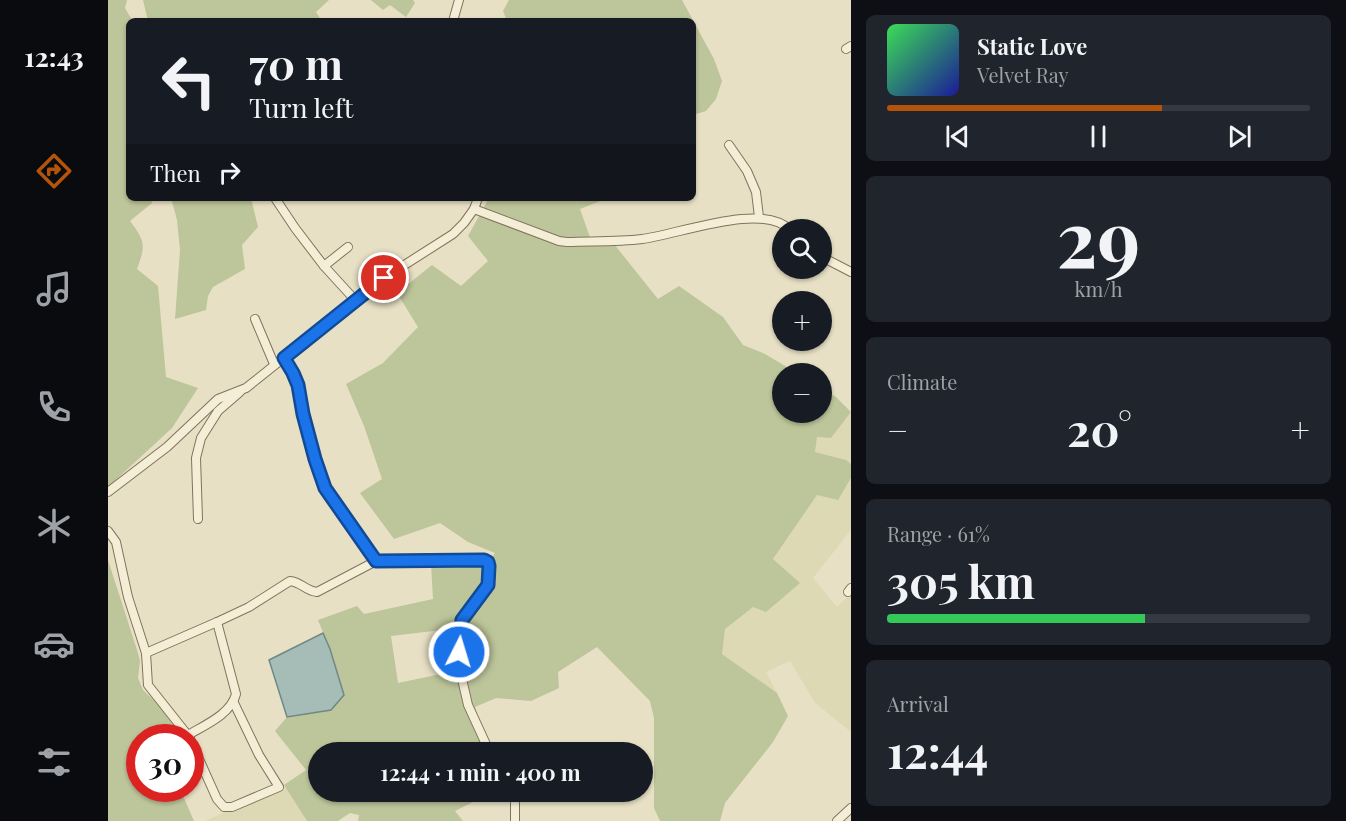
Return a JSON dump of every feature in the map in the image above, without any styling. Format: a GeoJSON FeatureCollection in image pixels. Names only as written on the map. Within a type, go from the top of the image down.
{"type":"FeatureCollection","features":[{"type":"Feature","properties":{"kind":"street"},"geometry":{"type":"LineString","coordinates":[[454,18],[459,0]]}},
{"type":"Feature","properties":{"kind":"street"},"geometry":{"type":"LineString","coordinates":[[729,145],[747,171],[756,192],[759,217]]}},
{"type":"Feature","properties":{"kind":"street"},"geometry":{"type":"LineString","coordinates":[[277,201],[324,266],[355,300]]}},
{"type":"Feature","properties":{"kind":"street"},"geometry":{"type":"LineString","coordinates":[[198,519],[196,458],[201,438],[218,411],[384,278],[453,234],[464,223],[477,201]]}},
{"type":"Feature","properties":{"kind":"street"},"geometry":{"type":"LineString","coordinates":[[474,209],[567,242],[642,239],[728,221],[759,217],[772,220]]}},
{"type":"Feature","properties":{"kind":"street"},"geometry":{"type":"LineString","coordinates":[[324,266],[348,248]]}},
{"type":"Feature","properties":{"kind":"street"},"geometry":{"type":"LineString","coordinates":[[832,262],[851,272]]}},
{"type":"Feature","properties":{"kind":"street"},"geometry":{"type":"LineString","coordinates":[[255,319],[274,364]]}},
{"type":"Feature","properties":{"kind":"street"},"geometry":{"type":"LineString","coordinates":[[284,358],[298,385],[303,414],[325,488],[376,561]]}},
{"type":"Feature","properties":{"kind":"street"},"geometry":{"type":"LineString","coordinates":[[108,492],[167,447],[218,399],[246,388]]}},
{"type":"Feature","properties":{"kind":"street"},"geometry":{"type":"LineString","coordinates":[[108,531],[116,542],[129,597],[146,653],[148,685],[180,724]]}},
{"type":"Feature","properties":{"kind":"street"},"geometry":{"type":"LineString","coordinates":[[146,653],[249,607],[290,581],[317,592],[376,561],[484,560],[489,566],[488,585],[462,620],[459,666],[468,705],[485,742]]}},
{"type":"Feature","properties":{"kind":"street"},"geometry":{"type":"LineString","coordinates":[[204,727],[234,702],[236,694],[217,622]]}},
{"type":"Feature","properties":{"kind":"street"},"geometry":{"type":"LineString","coordinates":[[204,769],[217,799],[224,807],[232,807],[279,787],[259,755],[234,702]]}},
{"type":"Feature","properties":{"kind":"street"},"geometry":{"type":"LineString","coordinates":[[515,802],[515,821]]}},
{"type":"Feature","properties":{"kind":"street"},"geometry":{"type":"LineString","coordinates":[[837,821],[851,808]]}},
{"type":"Feature","properties":{"kind":"shaded area"},"geometry":{"type":"Polygon","coordinates":[[[851,412],[851,464],[846,460],[815,452],[817,437],[831,438],[851,412]]]}},
{"type":"Feature","properties":{"kind":"shaded area"},"geometry":{"type":"Polygon","coordinates":[[[851,478],[851,530],[813,578],[837,607],[851,594],[851,732],[815,703],[790,661],[766,672],[777,693],[721,653],[725,629],[753,606],[799,583],[773,559],[817,495],[838,500],[851,478]]]}},
{"type":"Feature","properties":{"kind":"shaded area"},"geometry":{"type":"Polygon","coordinates":[[[284,785],[307,821],[205,821],[284,785]]]}},
{"type":"Feature","properties":{"kind":"green space"},"geometry":{"type":"Polygon","coordinates":[[[108,0],[127,0],[125,8],[131,18],[126,18],[126,201],[152,201],[152,203],[130,221],[143,244],[137,269],[158,286],[166,377],[198,388],[172,428],[108,487],[108,0]]]}},
{"type":"Feature","properties":{"kind":"green space"},"geometry":{"type":"Polygon","coordinates":[[[143,0],[329,0],[316,12],[320,18],[147,18],[143,0]]]}},
{"type":"Feature","properties":{"kind":"green space"},"geometry":{"type":"Polygon","coordinates":[[[371,0],[413,0],[415,3],[406,17],[390,5],[383,10],[371,0]]]}},
{"type":"Feature","properties":{"kind":"green space"},"geometry":{"type":"Polygon","coordinates":[[[509,0],[682,0],[692,18],[506,18],[503,11],[509,0]]]}},
{"type":"Feature","properties":{"kind":"green space"},"geometry":{"type":"Polygon","coordinates":[[[696,26],[714,59],[722,81],[716,99],[706,111],[696,114],[696,26]]]}},
{"type":"Feature","properties":{"kind":"green space"},"geometry":{"type":"Polygon","coordinates":[[[172,201],[252,201],[258,227],[242,245],[245,269],[213,287],[208,296],[206,310],[175,319],[180,250],[177,220],[172,201]]]}},
{"type":"Feature","properties":{"kind":"green space"},"geometry":{"type":"Polygon","coordinates":[[[487,201],[600,201],[580,209],[592,243],[614,244],[658,299],[679,286],[723,317],[743,345],[780,363],[772,363],[772,423],[832,423],[832,395],[851,412],[831,438],[817,437],[815,452],[846,460],[851,464],[851,478],[838,500],[817,495],[773,559],[800,583],[766,612],[753,607],[725,629],[722,654],[777,693],[788,716],[773,742],[725,803],[720,821],[660,821],[654,808],[654,718],[650,701],[597,647],[558,672],[559,688],[531,701],[496,698],[475,707],[484,742],[308,742],[308,802],[473,802],[455,811],[463,821],[358,821],[359,815],[350,813],[338,821],[307,821],[284,785],[306,770],[275,731],[287,717],[331,710],[344,695],[330,649],[318,620],[357,606],[364,614],[433,599],[431,564],[489,561],[495,553],[468,542],[440,523],[394,539],[360,493],[382,479],[364,426],[346,384],[383,363],[418,327],[397,293],[432,265],[461,286],[488,261],[468,236],[487,201]],[[467,627],[391,636],[398,683],[465,669],[467,627]]]}},
{"type":"Feature","properties":{"kind":"green space"},"geometry":{"type":"Polygon","coordinates":[[[108,560],[140,661],[138,678],[143,690],[163,709],[172,724],[126,724],[126,802],[186,802],[194,821],[108,821],[108,560]]]}},
{"type":"Feature","properties":{"kind":"water"},"geometry":{"type":"Polygon","coordinates":[[[323,633],[344,695],[331,710],[287,717],[269,660],[323,633]]]}},
{"type":"Feature","properties":{"kind":"route"},"geometry":{"type":"LineString","coordinates":[[384,278],[284,358],[298,385],[303,414],[325,488],[376,561],[484,560],[488,562],[488,585],[462,620],[459,652]]}}]}
